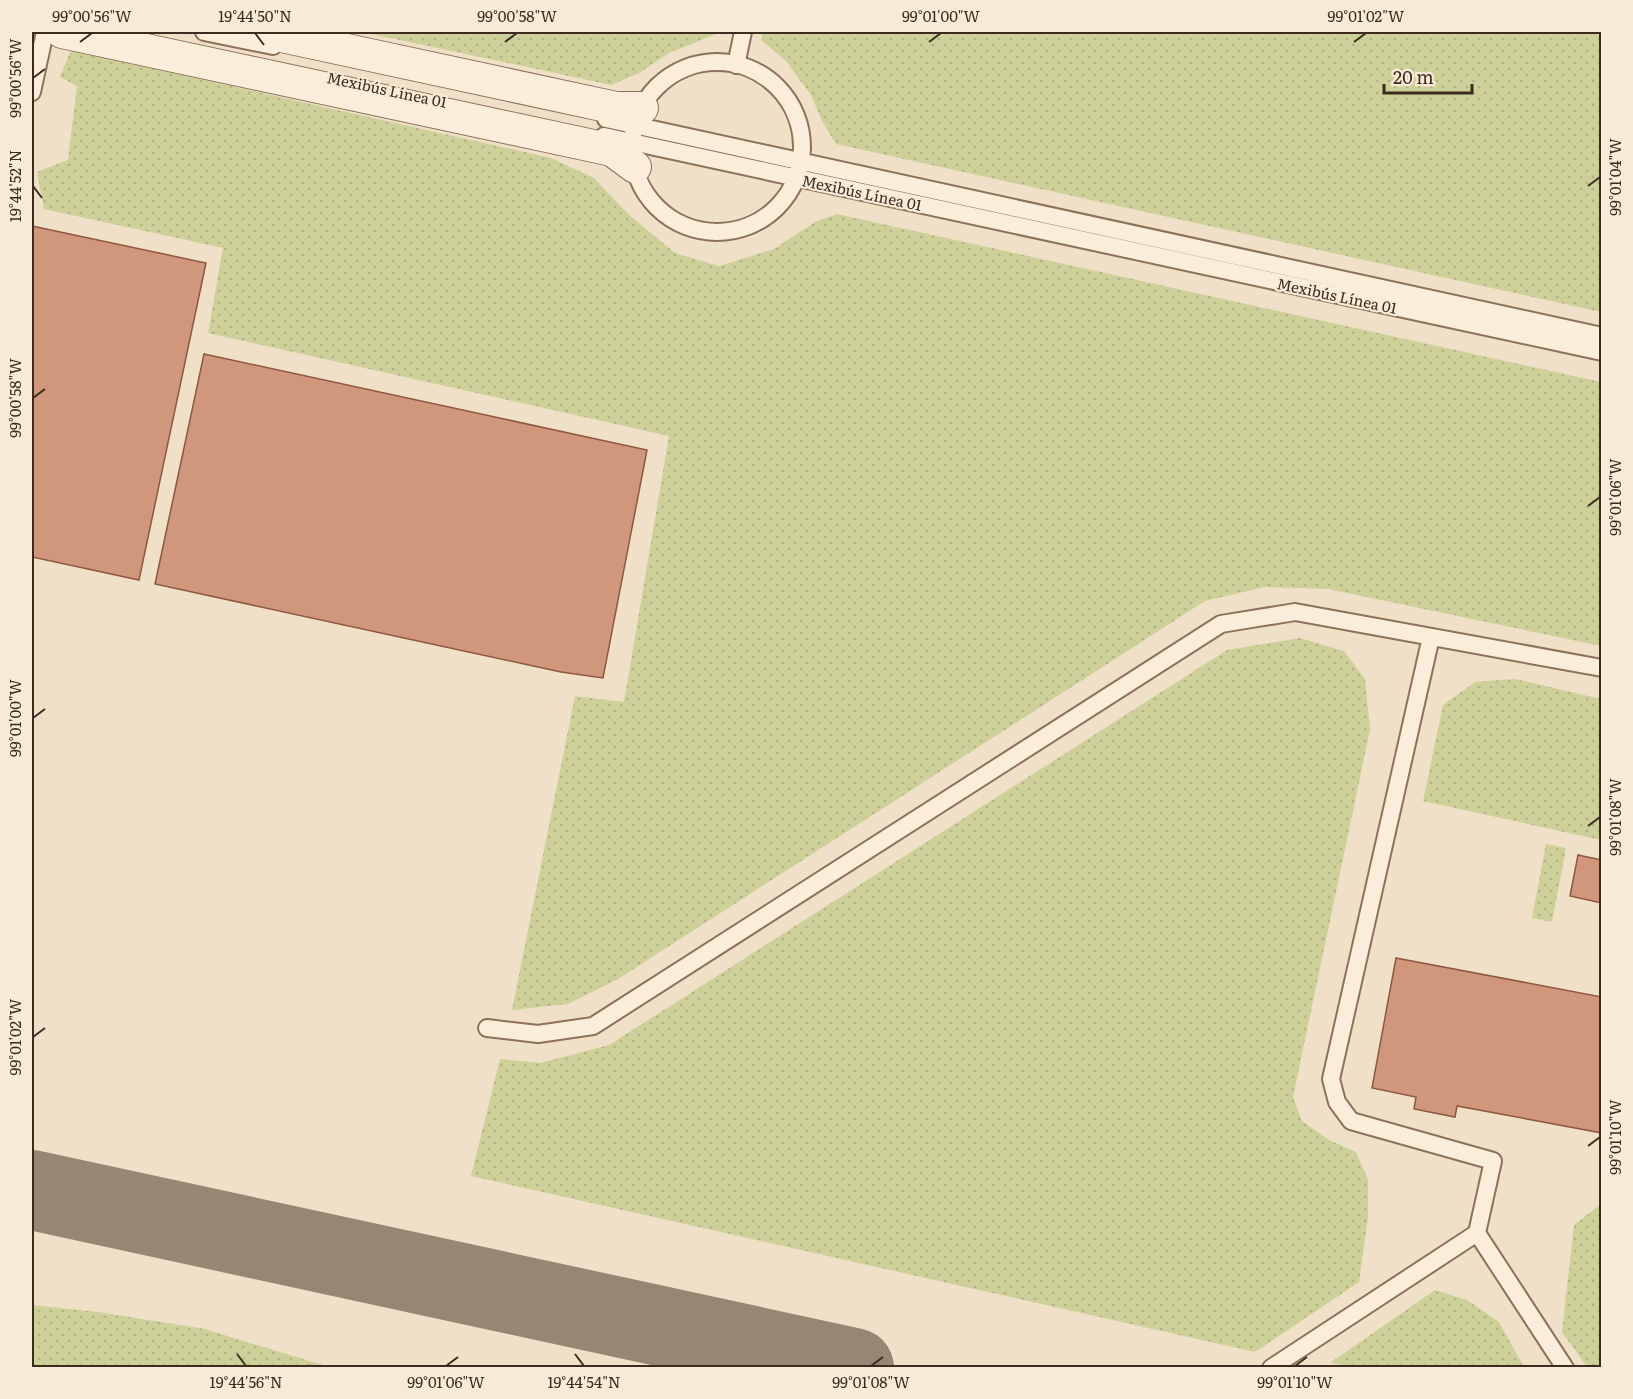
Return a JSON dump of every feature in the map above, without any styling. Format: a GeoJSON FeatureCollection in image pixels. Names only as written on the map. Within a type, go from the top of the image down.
{"type":"FeatureCollection","features":[{"type":"Feature","properties":{"kind":"street"},"geometry":{"type":"LineString","coordinates":[[62,32],[612,150],[636,135],[616,108],[263,32]]}},
{"type":"Feature","properties":{"kind":"lane"},"geometry":{"type":"LineString","coordinates":[[32,92],[35,61],[45,32]]}},
{"type":"Feature","properties":{"kind":"lane","name":"Mexibús Línea 01"},"geometry":{"type":"LineString","coordinates":[[122,32],[636,135],[1602,336]]}},
{"type":"Feature","properties":{"kind":"lane","name":"Mexibús Línea 01"},"geometry":{"type":"LineString","coordinates":[[204,32],[636,135]]}},
{"type":"Feature","properties":{"kind":"lane"},"geometry":{"type":"LineString","coordinates":[[736,65],[743,32]]}},
{"type":"Feature","properties":{"kind":"lane"},"geometry":{"type":"LineString","coordinates":[[723,62],[736,65],[750,68],[773,82],[790,103],[800,129],[799,170],[780,205],[758,222],[732,231],[703,231],[675,221],[653,203],[638,178],[636,135],[650,94],[671,74],[696,64],[723,62]]}},
{"type":"Feature","properties":{"kind":"lane","name":"Mexibús Línea 01"},"geometry":{"type":"LineString","coordinates":[[799,170],[1602,352]]}},
{"type":"Feature","properties":{"kind":"lane"},"geometry":{"type":"LineString","coordinates":[[487,1028],[538,1034],[593,1026],[1221,624],[1295,612],[1602,668]]}},
{"type":"Feature","properties":{"kind":"lane"},"geometry":{"type":"LineString","coordinates":[[1271,1368],[1477,1233],[1493,1161],[1351,1121],[1337,1102],[1331,1078],[1431,637]]}},
{"type":"Feature","properties":{"kind":"lane"},"geometry":{"type":"LineString","coordinates":[[1477,1233],[1565,1368]]}},
{"type":"Feature","properties":{"kind":"green space"},"geometry":{"type":"Polygon","coordinates":[[[362,32],[716,32],[716,34],[669,53],[639,73],[611,85],[362,32]]]}},
{"type":"Feature","properties":{"kind":"green space"},"geometry":{"type":"Polygon","coordinates":[[[763,32],[1601,32],[1601,312],[836,144],[822,121],[811,95],[786,61],[761,40],[763,32]]]}},
{"type":"Feature","properties":{"kind":"green space"},"geometry":{"type":"Polygon","coordinates":[[[71,50],[551,158],[594,178],[628,214],[675,253],[719,266],[774,249],[815,222],[837,214],[1601,382],[1601,646],[1328,589],[1265,587],[1205,601],[618,979],[568,1004],[512,1010],[575,696],[624,702],[669,436],[208,333],[223,248],[44,209],[37,172],[68,160],[77,86],[60,77],[71,50]]]}},
{"type":"Feature","properties":{"kind":"green space"},"geometry":{"type":"Polygon","coordinates":[[[1300,638],[1344,651],[1365,679],[1370,730],[1293,1097],[1302,1121],[1329,1140],[1356,1152],[1368,1180],[1368,1217],[1359,1282],[1255,1352],[471,1176],[500,1059],[540,1063],[609,1045],[1227,650],[1300,638]]]}},
{"type":"Feature","properties":{"kind":"green space"},"geometry":{"type":"Polygon","coordinates":[[[1515,679],[1601,699],[1601,840],[1423,801],[1443,705],[1475,682],[1515,679]]]}},
{"type":"Feature","properties":{"kind":"green space"},"geometry":{"type":"Polygon","coordinates":[[[1546,844],[1566,848],[1552,922],[1532,918],[1546,844]]]}},
{"type":"Feature","properties":{"kind":"green space"},"geometry":{"type":"Polygon","coordinates":[[[1601,1204],[1601,1367],[1587,1367],[1562,1332],[1574,1225],[1601,1204]]]}},
{"type":"Feature","properties":{"kind":"green space"},"geometry":{"type":"Polygon","coordinates":[[[1435,1290],[1467,1300],[1499,1322],[1524,1367],[1363,1368],[1330,1363],[1435,1290]]]}},
{"type":"Feature","properties":{"kind":"green space"},"geometry":{"type":"Polygon","coordinates":[[[32,1305],[98,1312],[205,1329],[329,1367],[32,1367],[32,1305]]]}},
{"type":"Feature","properties":{"kind":"building"},"geometry":{"type":"Polygon","coordinates":[[[32,226],[206,263],[139,580],[32,557],[32,226]]]}},
{"type":"Feature","properties":{"kind":"building"},"geometry":{"type":"Polygon","coordinates":[[[204,354],[647,450],[603,678],[561,672],[155,584],[204,354]]]}},
{"type":"Feature","properties":{"kind":"building"},"geometry":{"type":"Polygon","coordinates":[[[1578,855],[1602,860],[1602,903],[1570,896],[1578,855]]]}},
{"type":"Feature","properties":{"kind":"building"},"geometry":{"type":"Polygon","coordinates":[[[1396,958],[1602,997],[1602,1133],[1457,1106],[1455,1117],[1414,1109],[1416,1097],[1372,1088],[1396,958]]]}},
{"type":"Feature","properties":{"kind":"taxiway"},"geometry":{"type":"LineString","coordinates":[[32,1190],[854,1368]]}}]}
